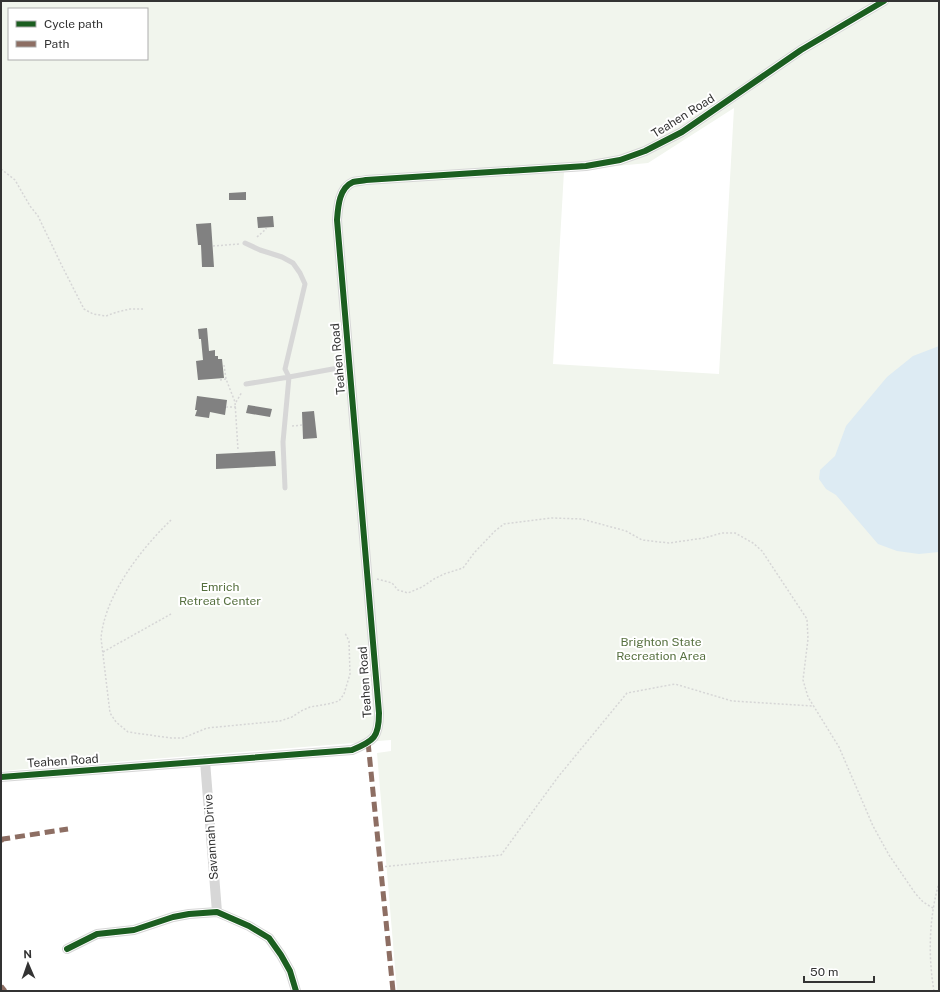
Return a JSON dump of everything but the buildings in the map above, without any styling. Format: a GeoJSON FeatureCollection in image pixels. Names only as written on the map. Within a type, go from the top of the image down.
{"type":"FeatureCollection","features":[{"type":"Feature","properties":{"kind":"street","name":"Teahen Road"},"geometry":{"type":"LineString","coordinates":[[1,778],[352,750],[364,745],[375,737],[379,727],[379,713],[337,220],[339,201],[344,190],[353,182],[586,166],[620,160],[633,156],[649,150],[682,132],[801,50],[884,1]]}},
{"type":"Feature","properties":{"kind":"street","name":"Savannah Drive"},"geometry":{"type":"LineString","coordinates":[[205,762],[217,912]]}},
{"type":"Feature","properties":{"kind":"street"},"geometry":{"type":"LineString","coordinates":[[66,949],[97,934],[134,930],[173,917],[188,914],[217,912],[249,926],[269,938],[290,971],[296,991]]}},
{"type":"Feature","properties":{"kind":"lane"},"geometry":{"type":"LineString","coordinates":[[243,243],[282,257],[293,263],[305,284],[285,369],[289,377],[283,442],[285,488]]}},
{"type":"Feature","properties":{"kind":"lane"},"geometry":{"type":"LineString","coordinates":[[246,384],[349,366]]}},
{"type":"Feature","properties":{"kind":"path"},"geometry":{"type":"LineString","coordinates":[[1,169],[16,180],[30,206],[38,216],[84,309],[94,314],[106,316],[130,309],[143,309]]}},
{"type":"Feature","properties":{"kind":"path"},"geometry":{"type":"LineString","coordinates":[[257,237],[266,228]]}},
{"type":"Feature","properties":{"kind":"path"},"geometry":{"type":"LineString","coordinates":[[213,246],[243,243]]}},
{"type":"Feature","properties":{"kind":"path"},"geometry":{"type":"LineString","coordinates":[[224,365],[226,379],[236,407],[238,450]]}},
{"type":"Feature","properties":{"kind":"path"},"geometry":{"type":"LineString","coordinates":[[220,380],[226,379]]}},
{"type":"Feature","properties":{"kind":"path"},"geometry":{"type":"LineString","coordinates":[[235,402],[242,392]]}},
{"type":"Feature","properties":{"kind":"path"},"geometry":{"type":"LineString","coordinates":[[226,407],[236,407]]}},
{"type":"Feature","properties":{"kind":"path"},"geometry":{"type":"LineString","coordinates":[[292,426],[303,425]]}},
{"type":"Feature","properties":{"kind":"path"},"geometry":{"type":"LineString","coordinates":[[368,575],[392,583],[398,590],[408,593],[422,587],[444,574],[463,568],[474,553],[495,531],[504,524],[552,518],[582,519],[626,531],[642,540],[669,543],[704,538],[722,533],[735,533],[753,543],[762,551],[807,619],[808,639],[803,680],[808,697],[839,747],[873,826],[889,855],[915,893],[923,902],[933,908]]}},
{"type":"Feature","properties":{"kind":"path"},"geometry":{"type":"LineString","coordinates":[[171,520],[143,550],[125,574],[102,627],[100,638],[110,713],[116,722],[128,732],[157,737],[183,738],[207,728],[280,721],[292,717],[310,707],[339,701],[344,694],[350,674],[349,640],[345,633]]}},
{"type":"Feature","properties":{"kind":"path"},"geometry":{"type":"LineString","coordinates":[[102,653],[171,614]]}},
{"type":"Feature","properties":{"kind":"path"},"geometry":{"type":"LineString","coordinates":[[380,867],[501,855],[558,777],[627,693],[676,684],[732,701],[814,706]]}},
{"type":"Feature","properties":{"kind":"path"},"geometry":{"type":"LineString","coordinates":[[934,991],[930,970],[933,908],[939,882]]}},
{"type":"Feature","properties":{"kind":"green space","name":"Brighton State Recreation Area"},"geometry":{"type":"Polygon","coordinates":[[[1,1],[939,1],[939,991],[397,991],[377,753],[391,751],[391,740],[1,771],[1,1]],[[734,108],[648,163],[564,171],[553,364],[719,374],[734,108]]]}},
{"type":"Feature","properties":{"kind":"shaded area"},"geometry":{"type":"Polygon","coordinates":[[[939,346],[939,552],[919,554],[897,551],[878,544],[836,495],[826,489],[819,479],[820,470],[835,456],[846,426],[887,377],[913,356],[939,346]]]}},
{"type":"Feature","properties":{"kind":"marked path"},"geometry":{"type":"LineString","coordinates":[[368,742],[393,991]]}},
{"type":"Feature","properties":{"kind":"marked path"},"geometry":{"type":"LineString","coordinates":[[1,841],[3,839],[68,829]]}},
{"type":"Feature","properties":{"kind":"marked path"},"geometry":{"type":"LineString","coordinates":[[1,986],[5,991]]}},
{"type":"Feature","properties":{"kind":"cycle path"},"geometry":{"type":"LineString","coordinates":[[1,777],[352,750],[370,741],[374,737],[378,728],[379,713],[337,220],[342,193],[348,185],[353,182],[366,180],[586,166],[620,160],[645,151],[682,132],[801,50],[884,1]]}},
{"type":"Feature","properties":{"kind":"cycle path"},"geometry":{"type":"LineString","coordinates":[[67,949],[97,934],[134,930],[173,917],[189,914],[217,912],[249,926],[269,938],[290,971],[296,991]]}},
{"type":"Feature","properties":{"kind":"park label","name":"Emrich Retreat Center"},"geometry":{"type":"Point","coordinates":[220,594]}}]}
